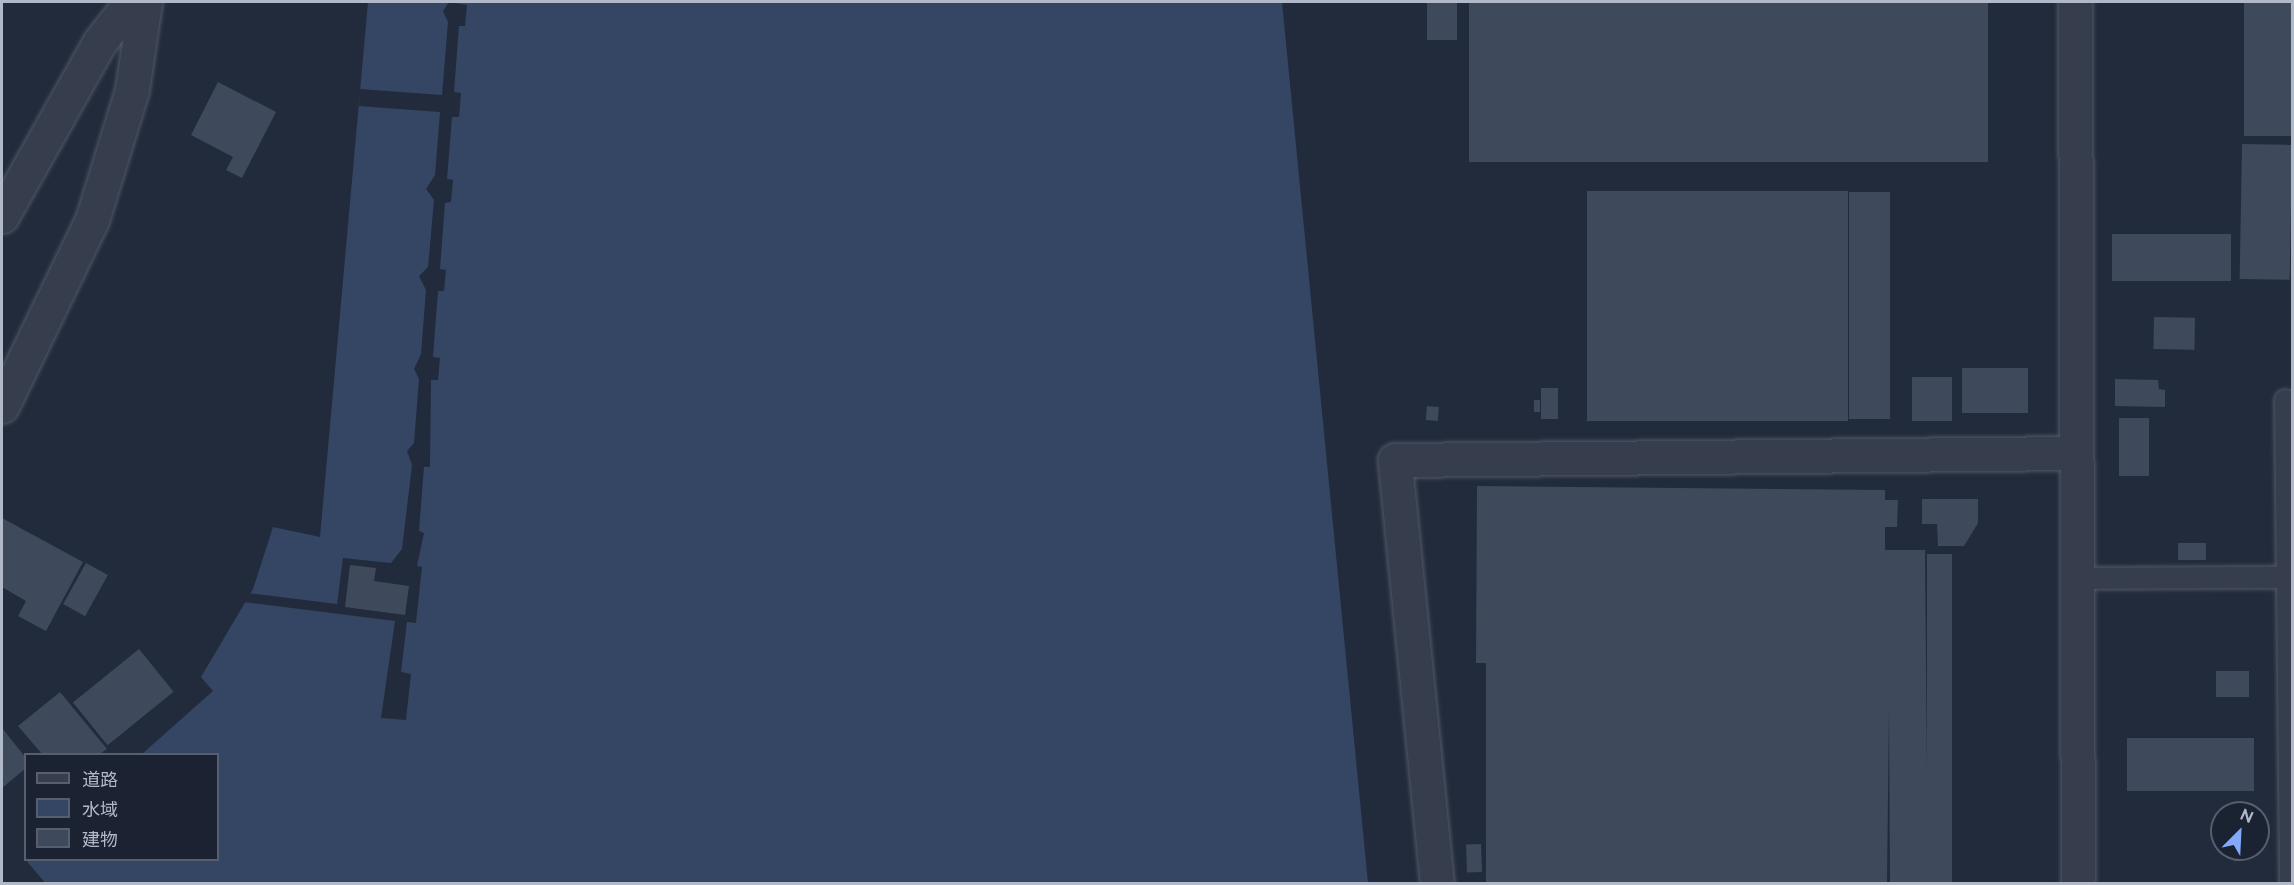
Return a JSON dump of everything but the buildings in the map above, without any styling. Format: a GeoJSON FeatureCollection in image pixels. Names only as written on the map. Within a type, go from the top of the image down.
{"type":"FeatureCollection","features":[{"type":"Feature","properties":{"kind":"street"},"geometry":{"type":"LineString","coordinates":[[2,216],[99,43],[131,2]]}},
{"type":"Feature","properties":{"kind":"street"},"geometry":{"type":"LineString","coordinates":[[2,406],[92,220],[132,90],[145,2]]}},
{"type":"Feature","properties":{"kind":"street"},"geometry":{"type":"LineString","coordinates":[[2075,2],[2078,884]]}},
{"type":"Feature","properties":{"kind":"street"},"geometry":{"type":"LineString","coordinates":[[1437,884],[1395,460],[2076,453]]}},
{"type":"Feature","properties":{"kind":"lane"},"geometry":{"type":"LineString","coordinates":[[2285,400],[2291,877]]}},
{"type":"Feature","properties":{"kind":"lane"},"geometry":{"type":"LineString","coordinates":[[2077,578],[2289,590]]}},
{"type":"Feature","properties":{"kind":"water"},"geometry":{"type":"Polygon","coordinates":[[[368,2],[1282,2],[1368,883],[46,884],[27,861],[219,861],[219,753],[143,753],[213,691],[201,677],[253,589],[273,527],[320,537],[368,2]]]}},
{"type":"Feature","properties":{"kind":"pier"},"geometry":{"type":"Polygon","coordinates":[[[449,2],[467,5],[465,26],[459,26],[454,92],[461,93],[459,117],[452,117],[447,179],[453,180],[451,202],[445,203],[440,269],[446,270],[444,291],[438,291],[433,357],[440,358],[438,380],[431,380],[430,467],[424,467],[419,531],[424,533],[417,566],[422,567],[416,623],[407,622],[401,672],[411,674],[406,720],[381,718],[395,621],[244,602],[247,593],[337,604],[343,558],[391,563],[402,549],[412,465],[407,451],[414,443],[419,379],[414,369],[421,354],[426,290],[419,276],[428,267],[434,200],[426,189],[435,175],[440,112],[359,106],[360,89],[442,95],[448,22],[443,11],[449,2]]]}}]}
